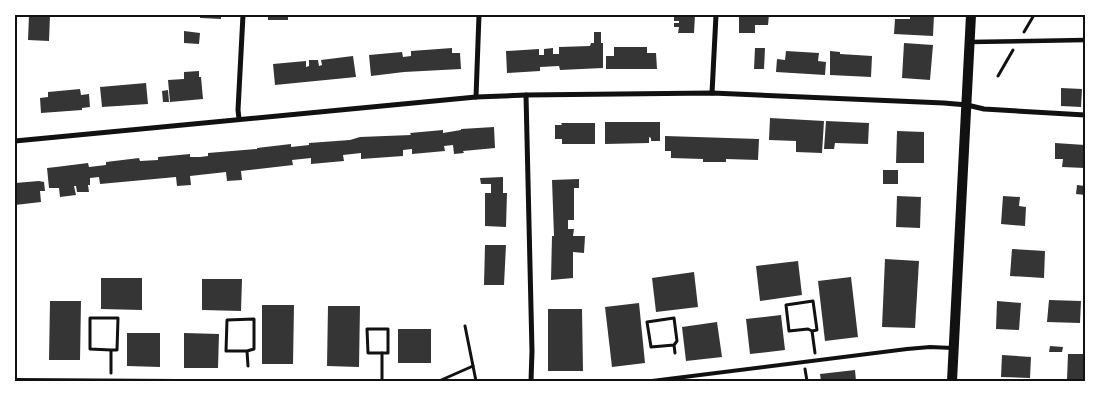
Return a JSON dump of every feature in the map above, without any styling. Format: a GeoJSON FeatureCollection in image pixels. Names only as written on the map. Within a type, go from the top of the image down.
{"type":"FeatureCollection","features":[{"type":"Feature","properties":{"kind":"main road"},"geometry":{"type":"LineString","coordinates":[[952,381],[970,15]]}},
{"type":"Feature","properties":{"kind":"street"},"geometry":{"type":"LineString","coordinates":[[239,119],[243,15]]}},
{"type":"Feature","properties":{"kind":"street"},"geometry":{"type":"LineString","coordinates":[[476,98],[479,15]]}},
{"type":"Feature","properties":{"kind":"street"},"geometry":{"type":"LineString","coordinates":[[712,93],[716,15]]}},
{"type":"Feature","properties":{"kind":"street"},"geometry":{"type":"LineString","coordinates":[[969,42],[1085,40]]}},
{"type":"Feature","properties":{"kind":"street"},"geometry":{"type":"LineString","coordinates":[[15,141],[239,119],[526,95],[712,93],[967,105],[984,109],[1085,115]]}},
{"type":"Feature","properties":{"kind":"street"},"geometry":{"type":"LineString","coordinates":[[526,95],[532,351],[531,381]]}},
{"type":"Feature","properties":{"kind":"lane"},"geometry":{"type":"LineString","coordinates":[[652,381],[915,348],[953,348]]}},
{"type":"Feature","properties":{"kind":"lane"},"geometry":{"type":"LineString","coordinates":[[15,380],[178,381]]}},
{"type":"Feature","properties":{"kind":"path"},"geometry":{"type":"LineString","coordinates":[[814,301],[817,330],[812,331],[808,329],[790,331],[786,305],[814,301]]}},
{"type":"Feature","properties":{"kind":"path"},"geometry":{"type":"LineString","coordinates":[[90,318],[118,318],[117,350],[111,350],[90,349],[90,318]]}},
{"type":"Feature","properties":{"kind":"path"},"geometry":{"type":"LineString","coordinates":[[674,345],[651,348],[648,322],[674,318],[677,341],[674,345],[676,353]]}},
{"type":"Feature","properties":{"kind":"path"},"geometry":{"type":"LineString","coordinates":[[254,319],[254,349],[248,351],[226,351],[227,320],[254,319]]}},
{"type":"Feature","properties":{"kind":"path"},"geometry":{"type":"LineString","coordinates":[[465,326],[476,381]]}},
{"type":"Feature","properties":{"kind":"path"},"geometry":{"type":"LineString","coordinates":[[367,329],[388,329],[388,353],[382,353],[368,353],[367,329]]}},
{"type":"Feature","properties":{"kind":"path"},"geometry":{"type":"LineString","coordinates":[[812,331],[816,361]]}},
{"type":"Feature","properties":{"kind":"path"},"geometry":{"type":"LineString","coordinates":[[111,350],[111,381]]}},
{"type":"Feature","properties":{"kind":"path"},"geometry":{"type":"LineString","coordinates":[[248,351],[248,366]]}},
{"type":"Feature","properties":{"kind":"path"},"geometry":{"type":"LineString","coordinates":[[382,353],[382,381]]}},
{"type":"Feature","properties":{"kind":"path"},"geometry":{"type":"LineString","coordinates":[[439,381],[473,366]]}},
{"type":"Feature","properties":{"kind":"building"},"geometry":{"type":"Polygon","coordinates":[[[29,15],[50,15],[49,41],[28,40],[29,15]]]}},
{"type":"Feature","properties":{"kind":"building"},"geometry":{"type":"Polygon","coordinates":[[[200,15],[221,15],[221,19],[200,18],[200,15]]]}},
{"type":"Feature","properties":{"kind":"building"},"geometry":{"type":"Polygon","coordinates":[[[268,15],[288,15],[288,20],[268,20],[268,15]]]}},
{"type":"Feature","properties":{"kind":"building"},"geometry":{"type":"Polygon","coordinates":[[[674,15],[695,15],[694,33],[678,33],[679,27],[674,27],[674,23],[679,23],[679,21],[674,21],[674,15]]]}},
{"type":"Feature","properties":{"kind":"building"},"geometry":{"type":"Polygon","coordinates":[[[739,15],[769,15],[768,25],[755,25],[755,33],[739,33],[739,15]]]}},
{"type":"Feature","properties":{"kind":"building"},"geometry":{"type":"Polygon","coordinates":[[[910,15],[934,15],[933,36],[894,34],[895,19],[910,19],[910,15]]]}},
{"type":"Feature","properties":{"kind":"building"},"geometry":{"type":"Polygon","coordinates":[[[184,31],[200,33],[199,44],[184,43],[184,31]]]}},
{"type":"Feature","properties":{"kind":"building"},"geometry":{"type":"Polygon","coordinates":[[[594,32],[601,32],[603,68],[560,70],[559,66],[540,67],[540,71],[507,73],[506,51],[539,49],[539,55],[544,55],[544,49],[553,48],[553,54],[559,54],[559,47],[590,46],[591,43],[594,43],[594,32]]]}},
{"type":"Feature","properties":{"kind":"building"},"geometry":{"type":"Polygon","coordinates":[[[904,43],[933,45],[930,80],[902,78],[904,43]]]}},
{"type":"Feature","properties":{"kind":"building"},"geometry":{"type":"Polygon","coordinates":[[[614,47],[647,47],[647,53],[656,53],[657,69],[606,69],[606,56],[614,56],[614,47]]]}},
{"type":"Feature","properties":{"kind":"building"},"geometry":{"type":"Polygon","coordinates":[[[452,48],[452,53],[460,53],[461,69],[371,76],[369,55],[402,52],[403,57],[411,56],[411,51],[452,48]]]}},
{"type":"Feature","properties":{"kind":"building"},"geometry":{"type":"Polygon","coordinates":[[[755,48],[765,48],[764,69],[754,69],[755,48]]]}},
{"type":"Feature","properties":{"kind":"building"},"geometry":{"type":"Polygon","coordinates":[[[786,51],[819,53],[818,61],[826,62],[825,75],[776,72],[777,59],[785,60],[786,51]]]}},
{"type":"Feature","properties":{"kind":"building"},"geometry":{"type":"Polygon","coordinates":[[[830,51],[840,52],[840,54],[872,56],[871,77],[830,75],[830,51]]]}},
{"type":"Feature","properties":{"kind":"building"},"geometry":{"type":"Polygon","coordinates":[[[353,56],[356,77],[275,85],[273,64],[306,61],[306,67],[309,66],[309,60],[318,60],[319,66],[322,65],[321,60],[353,56]]]}},
{"type":"Feature","properties":{"kind":"building"},"geometry":{"type":"Polygon","coordinates":[[[199,71],[203,99],[170,102],[168,80],[184,79],[184,72],[199,71]]]}},
{"type":"Feature","properties":{"kind":"building"},"geometry":{"type":"Polygon","coordinates":[[[146,83],[148,104],[102,107],[100,87],[146,83]]]}},
{"type":"Feature","properties":{"kind":"building"},"geometry":{"type":"Polygon","coordinates":[[[1061,88],[1082,89],[1081,107],[1061,106],[1061,88]]]}},
{"type":"Feature","properties":{"kind":"building"},"geometry":{"type":"Polygon","coordinates":[[[80,89],[81,95],[89,94],[90,107],[82,108],[82,110],[41,113],[40,98],[48,97],[48,92],[80,89]]]}},
{"type":"Feature","properties":{"kind":"building"},"geometry":{"type":"Polygon","coordinates":[[[168,90],[169,102],[163,102],[162,91],[168,90]]]}},
{"type":"Feature","properties":{"kind":"building"},"geometry":{"type":"Polygon","coordinates":[[[770,118],[824,121],[822,153],[796,152],[796,141],[769,140],[770,118]]]}},
{"type":"Feature","properties":{"kind":"building"},"geometry":{"type":"Polygon","coordinates":[[[826,121],[869,123],[868,144],[835,143],[834,149],[824,149],[826,121]]]}},
{"type":"Feature","properties":{"kind":"building"},"geometry":{"type":"Polygon","coordinates":[[[605,122],[660,122],[660,141],[651,141],[649,137],[649,143],[605,144],[605,122]]]}},
{"type":"Feature","properties":{"kind":"building"},"geometry":{"type":"Polygon","coordinates":[[[561,123],[595,123],[595,144],[562,144],[562,139],[555,139],[555,125],[562,125],[561,123]]]}},
{"type":"Feature","properties":{"kind":"building"},"geometry":{"type":"Polygon","coordinates":[[[494,127],[495,148],[463,151],[464,153],[454,154],[453,145],[444,146],[445,151],[412,154],[412,149],[403,150],[403,156],[361,159],[361,153],[343,155],[344,161],[311,164],[311,158],[292,160],[293,165],[241,171],[242,180],[227,181],[226,172],[190,176],[191,185],[177,186],[176,177],[100,184],[99,177],[90,178],[89,192],[77,192],[76,186],[74,186],[76,195],[60,197],[59,188],[49,188],[47,168],[88,163],[89,167],[106,165],[106,162],[139,158],[140,161],[158,160],[158,157],[190,154],[190,157],[200,157],[208,156],[208,153],[291,144],[291,147],[309,145],[309,143],[350,140],[360,137],[411,135],[410,133],[443,130],[443,133],[461,129],[494,127]]]}},
{"type":"Feature","properties":{"kind":"building"},"geometry":{"type":"Polygon","coordinates":[[[897,131],[924,132],[924,163],[896,163],[897,131]]]}},
{"type":"Feature","properties":{"kind":"building"},"geometry":{"type":"Polygon","coordinates":[[[665,136],[759,139],[758,160],[726,159],[726,162],[703,162],[703,159],[671,158],[671,151],[665,151],[665,136]]]}},
{"type":"Feature","properties":{"kind":"building"},"geometry":{"type":"Polygon","coordinates":[[[1055,143],[1085,145],[1085,168],[1062,167],[1063,159],[1055,159],[1055,143]]]}},
{"type":"Feature","properties":{"kind":"building"},"geometry":{"type":"Polygon","coordinates":[[[883,170],[898,170],[898,184],[883,184],[883,170]]]}},
{"type":"Feature","properties":{"kind":"building"},"geometry":{"type":"Polygon","coordinates":[[[503,177],[503,193],[507,193],[506,227],[485,226],[485,193],[491,193],[491,184],[481,184],[480,178],[503,177]]]}},
{"type":"Feature","properties":{"kind":"building"},"geometry":{"type":"Polygon","coordinates":[[[579,179],[579,188],[574,188],[574,220],[568,220],[568,229],[574,229],[573,236],[585,236],[584,253],[573,252],[573,278],[551,280],[552,236],[554,236],[552,180],[579,179]]]}},
{"type":"Feature","properties":{"kind":"building"},"geometry":{"type":"Polygon","coordinates":[[[44,182],[45,191],[40,191],[41,202],[15,205],[15,183],[44,182]]]}},
{"type":"Feature","properties":{"kind":"building"},"geometry":{"type":"Polygon","coordinates":[[[1077,185],[1085,186],[1085,195],[1076,194],[1077,185]]]}},
{"type":"Feature","properties":{"kind":"building"},"geometry":{"type":"Polygon","coordinates":[[[897,196],[921,197],[920,228],[896,227],[897,196]]]}},
{"type":"Feature","properties":{"kind":"building"},"geometry":{"type":"Polygon","coordinates":[[[1003,196],[1020,197],[1019,206],[1026,207],[1025,226],[1001,224],[1003,196]]]}},
{"type":"Feature","properties":{"kind":"building"},"geometry":{"type":"Polygon","coordinates":[[[485,245],[506,245],[504,285],[484,285],[485,245]]]}},
{"type":"Feature","properties":{"kind":"building"},"geometry":{"type":"Polygon","coordinates":[[[1012,249],[1045,251],[1044,278],[1010,276],[1012,249]]]}},
{"type":"Feature","properties":{"kind":"building"},"geometry":{"type":"Polygon","coordinates":[[[885,259],[919,261],[915,328],[882,327],[885,259]]]}},
{"type":"Feature","properties":{"kind":"building"},"geometry":{"type":"Polygon","coordinates":[[[798,261],[802,295],[760,301],[756,266],[798,261]]]}},
{"type":"Feature","properties":{"kind":"building"},"geometry":{"type":"Polygon","coordinates":[[[694,272],[698,307],[656,312],[652,278],[694,272]]]}},
{"type":"Feature","properties":{"kind":"building"},"geometry":{"type":"Polygon","coordinates":[[[851,277],[858,337],[825,341],[818,281],[851,277]]]}},
{"type":"Feature","properties":{"kind":"building"},"geometry":{"type":"Polygon","coordinates":[[[101,278],[142,278],[142,310],[101,309],[101,278]]]}},
{"type":"Feature","properties":{"kind":"building"},"geometry":{"type":"Polygon","coordinates":[[[202,279],[242,279],[241,311],[202,310],[202,279]]]}},
{"type":"Feature","properties":{"kind":"building"},"geometry":{"type":"Polygon","coordinates":[[[1049,300],[1081,301],[1080,323],[1047,322],[1049,300]]]}},
{"type":"Feature","properties":{"kind":"building"},"geometry":{"type":"Polygon","coordinates":[[[50,301],[81,301],[80,360],[49,360],[50,301]]]}},
{"type":"Feature","properties":{"kind":"building"},"geometry":{"type":"Polygon","coordinates":[[[997,301],[1021,303],[1019,330],[996,329],[997,301]]]}},
{"type":"Feature","properties":{"kind":"building"},"geometry":{"type":"Polygon","coordinates":[[[639,303],[645,363],[612,367],[605,307],[639,303]]]}},
{"type":"Feature","properties":{"kind":"building"},"geometry":{"type":"Polygon","coordinates":[[[262,305],[294,305],[293,364],[262,364],[262,305]]]}},
{"type":"Feature","properties":{"kind":"building"},"geometry":{"type":"Polygon","coordinates":[[[328,306],[360,306],[359,367],[327,366],[328,306]]]}},
{"type":"Feature","properties":{"kind":"building"},"geometry":{"type":"Polygon","coordinates":[[[548,309],[582,309],[583,371],[548,371],[548,309]]]}},
{"type":"Feature","properties":{"kind":"building"},"geometry":{"type":"Polygon","coordinates":[[[781,315],[785,350],[750,354],[746,319],[781,315]]]}},
{"type":"Feature","properties":{"kind":"building"},"geometry":{"type":"Polygon","coordinates":[[[717,322],[722,357],[686,361],[682,327],[717,322]]]}},
{"type":"Feature","properties":{"kind":"building"},"geometry":{"type":"Polygon","coordinates":[[[398,329],[431,329],[431,363],[398,363],[398,329]]]}},
{"type":"Feature","properties":{"kind":"building"},"geometry":{"type":"Polygon","coordinates":[[[127,333],[160,333],[160,367],[127,366],[127,333]]]}},
{"type":"Feature","properties":{"kind":"building"},"geometry":{"type":"Polygon","coordinates":[[[184,333],[219,334],[218,368],[184,368],[184,333]]]}},
{"type":"Feature","properties":{"kind":"building"},"geometry":{"type":"Polygon","coordinates":[[[1050,346],[1063,347],[1062,352],[1049,352],[1050,346]]]}},
{"type":"Feature","properties":{"kind":"building"},"geometry":{"type":"Polygon","coordinates":[[[1068,354],[1085,354],[1085,381],[1067,380],[1068,354]]]}},
{"type":"Feature","properties":{"kind":"building"},"geometry":{"type":"Polygon","coordinates":[[[1002,355],[1031,357],[1030,378],[1001,377],[1002,355]]]}},
{"type":"Feature","properties":{"kind":"building"},"geometry":{"type":"Polygon","coordinates":[[[855,370],[856,381],[821,381],[820,374],[855,370]]]}}]}
